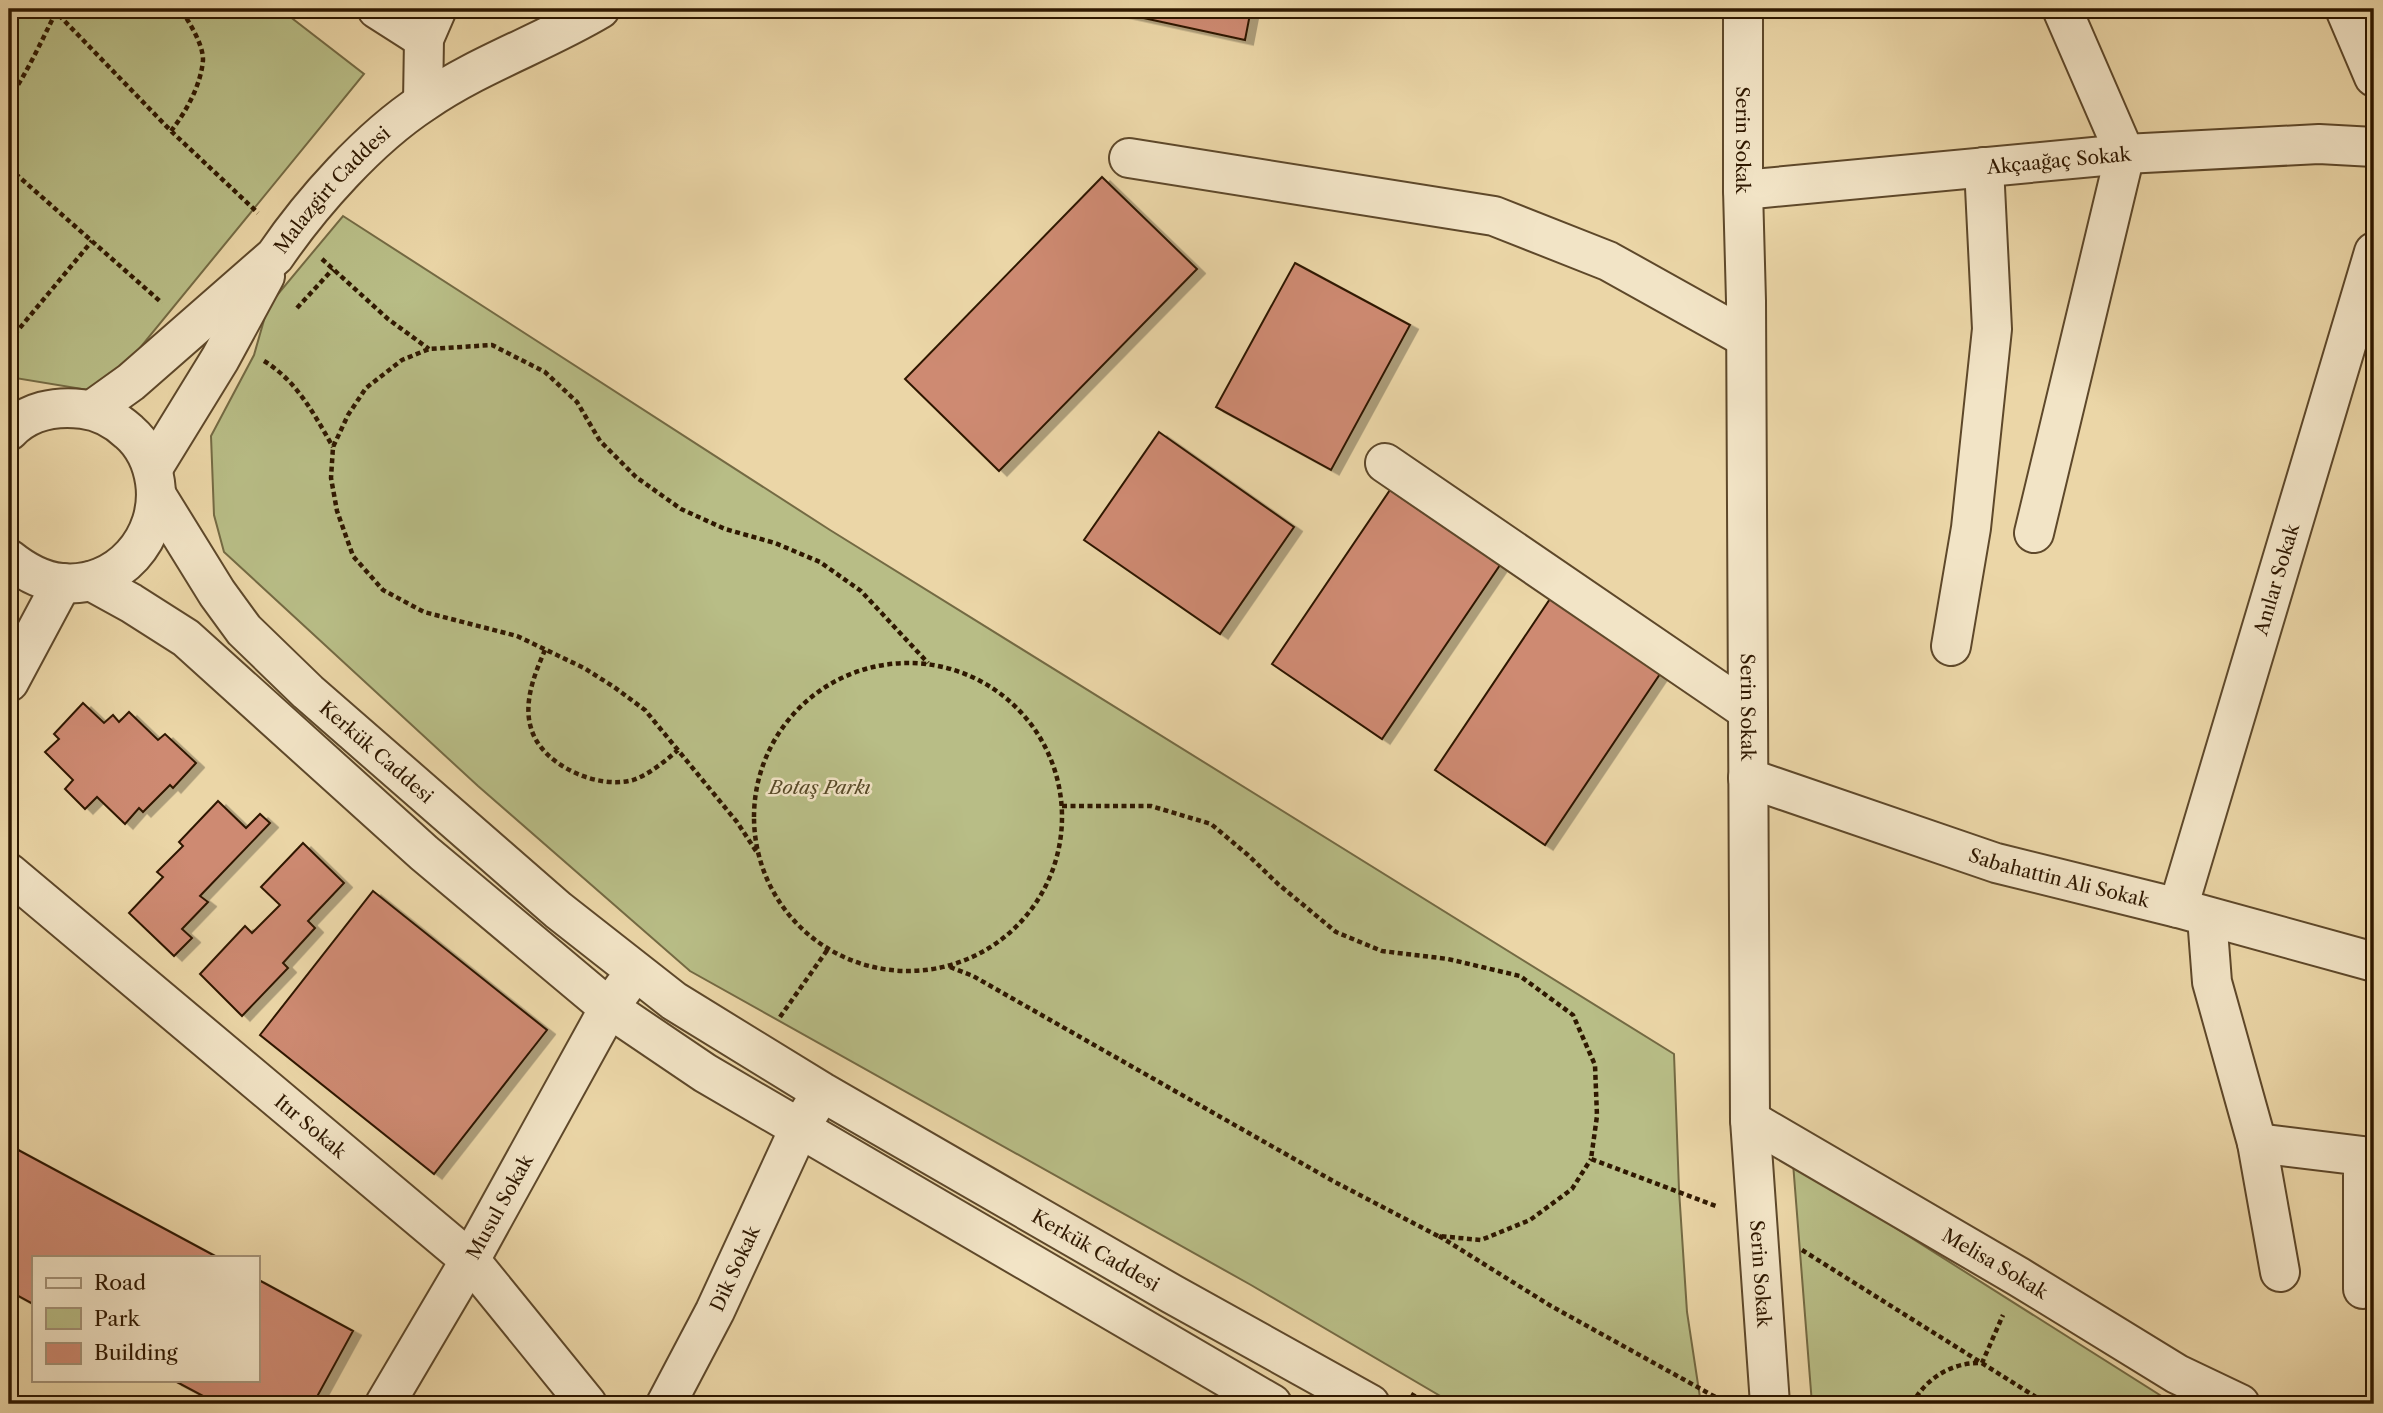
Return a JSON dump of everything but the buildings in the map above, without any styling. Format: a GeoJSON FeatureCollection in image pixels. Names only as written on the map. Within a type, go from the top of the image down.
{"type":"FeatureCollection","features":[{"type":"Feature","properties":{"kind":"street"},"geometry":{"type":"LineString","coordinates":[[377,9],[431,24],[423,102]]}},
{"type":"Feature","properties":{"kind":"street","name":"Malazgirt Caddesi"},"geometry":{"type":"LineString","coordinates":[[92,410],[131,382],[285,243],[360,153],[423,102],[471,74],[600,9]]}},
{"type":"Feature","properties":{"kind":"street","name":"Serin Sokak"},"geometry":{"type":"LineString","coordinates":[[1743,9],[1742,190],[1746,338],[1750,1120],[1770,1404]]}},
{"type":"Feature","properties":{"kind":"street"},"geometry":{"type":"LineString","coordinates":[[2034,533],[2125,154],[2062,9]]}},
{"type":"Feature","properties":{"kind":"street"},"geometry":{"type":"LineString","coordinates":[[2345,9],[2374,77]]}},
{"type":"Feature","properties":{"kind":"street","name":"Akçaağaç Sokak"},"geometry":{"type":"LineString","coordinates":[[1742,190],[2125,154],[2319,144],[2374,147]]}},
{"type":"Feature","properties":{"kind":"street"},"geometry":{"type":"LineString","coordinates":[[1129,158],[1494,216],[1608,261],[1746,338]]}},
{"type":"Feature","properties":{"kind":"street"},"geometry":{"type":"LineString","coordinates":[[1951,646],[1971,528],[1992,329],[1984,167]]}},
{"type":"Feature","properties":{"kind":"street"},"geometry":{"type":"LineString","coordinates":[[9,681],[76,582],[112,572],[131,559],[145,540],[154,519],[155,482],[285,243]]}},
{"type":"Feature","properties":{"kind":"street","name":"Anılar Sokak"},"geometry":{"type":"LineString","coordinates":[[2193,913],[2374,252]]}},
{"type":"Feature","properties":{"kind":"street"},"geometry":{"type":"LineString","coordinates":[[17,412],[63,407],[92,410]]}},
{"type":"Feature","properties":{"kind":"street","name":"Kerkük Caddesi"},"geometry":{"type":"LineString","coordinates":[[92,410],[118,422],[140,442],[155,482],[217,593],[244,630],[308,692],[558,910],[674,1001],[822,1092],[1271,1350],[1387,1397]]}},
{"type":"Feature","properties":{"kind":"street"},"geometry":{"type":"LineString","coordinates":[[1385,463],[1748,711]]}},
{"type":"Feature","properties":{"kind":"street"},"geometry":{"type":"LineString","coordinates":[[9,560],[34,576],[76,582],[131,603],[186,638],[424,853],[609,1008],[705,1073],[1251,1401],[1271,1350]]}},
{"type":"Feature","properties":{"kind":"street","name":"Sabahattin Ali Sokak"},"geometry":{"type":"LineString","coordinates":[[1748,778],[1996,863],[2374,962]]}},
{"type":"Feature","properties":{"kind":"street","name":"Itır Sokak"},"geometry":{"type":"LineString","coordinates":[[9,873],[470,1260],[587,1404]]}},
{"type":"Feature","properties":{"kind":"street"},"geometry":{"type":"LineString","coordinates":[[2193,913],[2257,1143],[2280,1272]]}},
{"type":"Feature","properties":{"kind":"street"},"geometry":{"type":"LineString","coordinates":[[609,1008],[635,971]]}},
{"type":"Feature","properties":{"kind":"street","name":"Musul Sokak"},"geometry":{"type":"LineString","coordinates":[[385,1404],[470,1260],[609,1008]]}},
{"type":"Feature","properties":{"kind":"street"},"geometry":{"type":"LineString","coordinates":[[799,1129],[822,1092]]}},
{"type":"Feature","properties":{"kind":"street","name":"Melisa Sokak"},"geometry":{"type":"LineString","coordinates":[[1750,1120],[2019,1277],[2177,1374],[2241,1404]]}},
{"type":"Feature","properties":{"kind":"street","name":"Dik Sokak"},"geometry":{"type":"LineString","coordinates":[[666,1404],[715,1311],[799,1129]]}},
{"type":"Feature","properties":{"kind":"street"},"geometry":{"type":"LineString","coordinates":[[2257,1143],[2363,1156],[2362,1289]]}},
{"type":"Feature","properties":{"kind":"path"},"geometry":{"type":"LineString","coordinates":[[171,131],[187,111],[203,59],[195,33],[181,9]]}},
{"type":"Feature","properties":{"kind":"path"},"geometry":{"type":"LineString","coordinates":[[9,99],[26,73],[56,10],[171,131],[285,243],[333,269],[388,320],[429,349]]}},
{"type":"Feature","properties":{"kind":"path"},"geometry":{"type":"LineString","coordinates":[[9,168],[192,329]]}},
{"type":"Feature","properties":{"kind":"path"},"geometry":{"type":"LineString","coordinates":[[9,341],[92,240]]}},
{"type":"Feature","properties":{"kind":"path"},"geometry":{"type":"LineString","coordinates":[[289,317],[333,269]]}},
{"type":"Feature","properties":{"kind":"path"},"geometry":{"type":"LineString","coordinates":[[757,850],[645,710],[584,668],[517,636],[424,612],[383,590],[354,556],[337,511],[331,478],[332,447],[366,387],[401,360],[429,349],[492,345],[545,372],[577,402],[600,441],[636,477],[681,509],[725,529],[775,543],[820,562],[861,591],[928,663]]}},
{"type":"Feature","properties":{"kind":"path"},"geometry":{"type":"LineString","coordinates":[[254,355],[276,369],[303,396],[332,447]]}},
{"type":"Feature","properties":{"kind":"path"},"geometry":{"type":"LineString","coordinates":[[545,650],[531,687],[528,716],[538,743],[561,764],[588,779],[622,782],[650,772],[678,750]]}},
{"type":"Feature","properties":{"kind":"path"},"geometry":{"type":"LineString","coordinates":[[886,663],[928,663],[969,674],[1005,696],[1034,727],[1054,764],[1062,806],[1059,848],[1045,888],[1021,923],[988,950],[949,967],[908,972],[866,966],[828,949],[795,923],[771,889],[757,850],[753,808],[761,766],[780,728],[809,697],[845,675],[886,663]]}},
{"type":"Feature","properties":{"kind":"path"},"geometry":{"type":"LineString","coordinates":[[1062,806],[1151,806],[1211,824],[1336,932],[1382,951],[1448,959],[1520,976],[1573,1015],[1595,1065],[1597,1116],[1591,1159],[1572,1189],[1530,1220],[1481,1240],[1438,1236]]}},
{"type":"Feature","properties":{"kind":"path"},"geometry":{"type":"LineString","coordinates":[[778,1020],[828,949]]}},
{"type":"Feature","properties":{"kind":"path"},"geometry":{"type":"LineString","coordinates":[[949,967],[973,976],[1334,1181],[1438,1236],[1551,1306],[1729,1404]]}},
{"type":"Feature","properties":{"kind":"path"},"geometry":{"type":"LineString","coordinates":[[1591,1159],[1758,1222],[2047,1404]]}},
{"type":"Feature","properties":{"kind":"path"},"geometry":{"type":"LineString","coordinates":[[1982,1363],[2019,1277]]}},
{"type":"Feature","properties":{"kind":"path"},"geometry":{"type":"LineString","coordinates":[[1912,1404],[1936,1374],[1969,1363],[1982,1363]]}},
{"type":"Feature","properties":{"kind":"path"},"geometry":{"type":"LineString","coordinates":[[1387,1397],[1429,1404]]}},
{"type":"Feature","properties":{"kind":"green space"},"geometry":{"type":"Polygon","coordinates":[[[9,9],[280,9],[364,74],[126,365],[88,390],[9,377],[9,9]]]}},
{"type":"Feature","properties":{"kind":"green space","name":"Botaş Parkı"},"geometry":{"type":"Polygon","coordinates":[[[343,216],[830,530],[1674,1054],[1687,1312],[1701,1404],[1454,1404],[1251,1285],[690,971],[478,786],[224,552],[214,515],[211,436],[254,355],[268,306],[343,216]]]}},
{"type":"Feature","properties":{"kind":"green space"},"geometry":{"type":"Polygon","coordinates":[[[1793,1163],[2174,1404],[1812,1404],[1793,1163]]]}}]}
